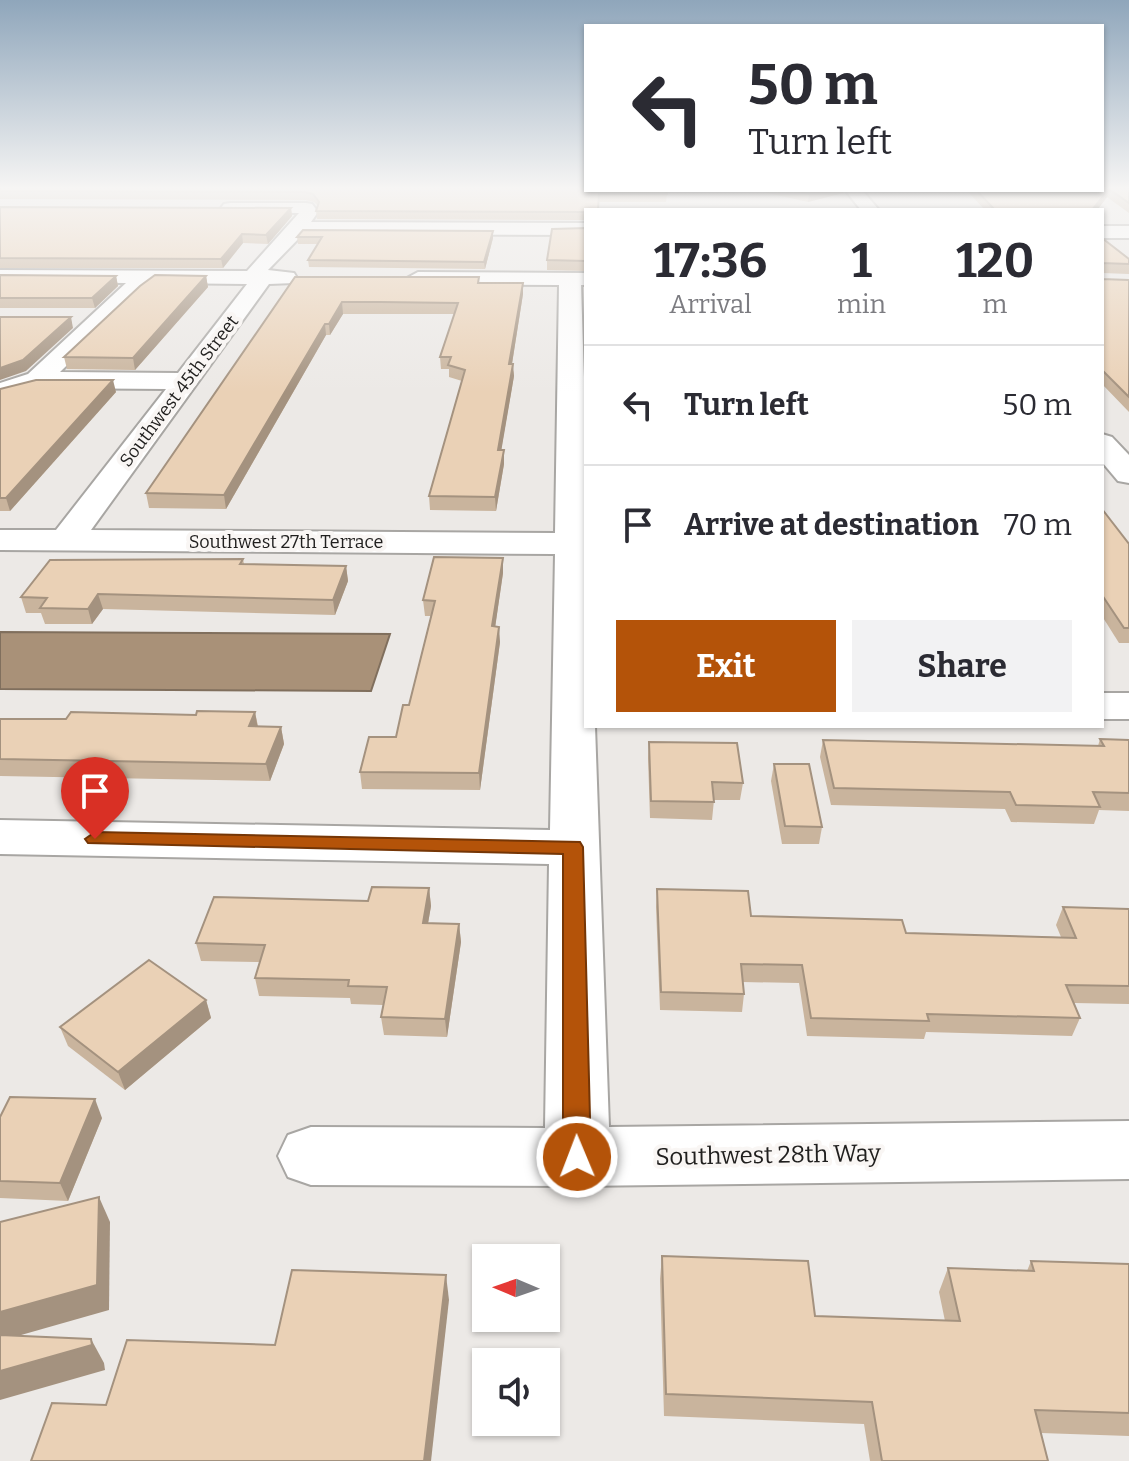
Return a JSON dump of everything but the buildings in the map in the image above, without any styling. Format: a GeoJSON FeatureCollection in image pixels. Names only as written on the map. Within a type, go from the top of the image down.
{"type":"FeatureCollection","features":[{"type":"Feature","properties":{"kind":"street","name":"Southwest 45th Street"},"geometry":{"type":"LineString","coordinates":[[66,540],[263,278],[257,270],[270,255]]}},
{"type":"Feature","properties":{"kind":"street"},"geometry":{"type":"LineString","coordinates":[[0,276],[309,278]]}},
{"type":"Feature","properties":{"kind":"street"},"geometry":{"type":"LineString","coordinates":[[0,423],[20,391],[132,289],[151,277]]}},
{"type":"Feature","properties":{"kind":"street"},"geometry":{"type":"LineString","coordinates":[[401,278],[578,279],[579,478],[572,544],[580,704],[573,847],[577,1157]]}},
{"type":"Feature","properties":{"kind":"street"},"geometry":{"type":"LineString","coordinates":[[72,318],[101,318]]}},
{"type":"Feature","properties":{"kind":"street"},"geometry":{"type":"LineString","coordinates":[[20,391],[186,381]]}},
{"type":"Feature","properties":{"kind":"street"},"geometry":{"type":"LineString","coordinates":[[1104,445],[1129,474]]}},
{"type":"Feature","properties":{"kind":"street","name":"Southwest 27th Terrace"},"geometry":{"type":"LineString","coordinates":[[0,540],[572,544]]}},
{"type":"Feature","properties":{"kind":"street"},"geometry":{"type":"LineString","coordinates":[[1104,706],[1129,706]]}},
{"type":"Feature","properties":{"kind":"street"},"geometry":{"type":"LineString","coordinates":[[0,837],[573,847]]}},
{"type":"Feature","properties":{"kind":"street","name":"Southwest 28th Way"},"geometry":{"type":"LineString","coordinates":[[311,1156],[577,1157],[1129,1150]]}},
{"type":"Feature","properties":{"kind":"shaded area"},"geometry":{"type":"Polygon","coordinates":[[[0,632],[390,634],[371,691],[0,689],[0,632]]]}},
{"type":"Feature","properties":{"kind":"route"},"geometry":{"type":"LineString","coordinates":[[95,839],[573,847],[577,1157]]}}]}
